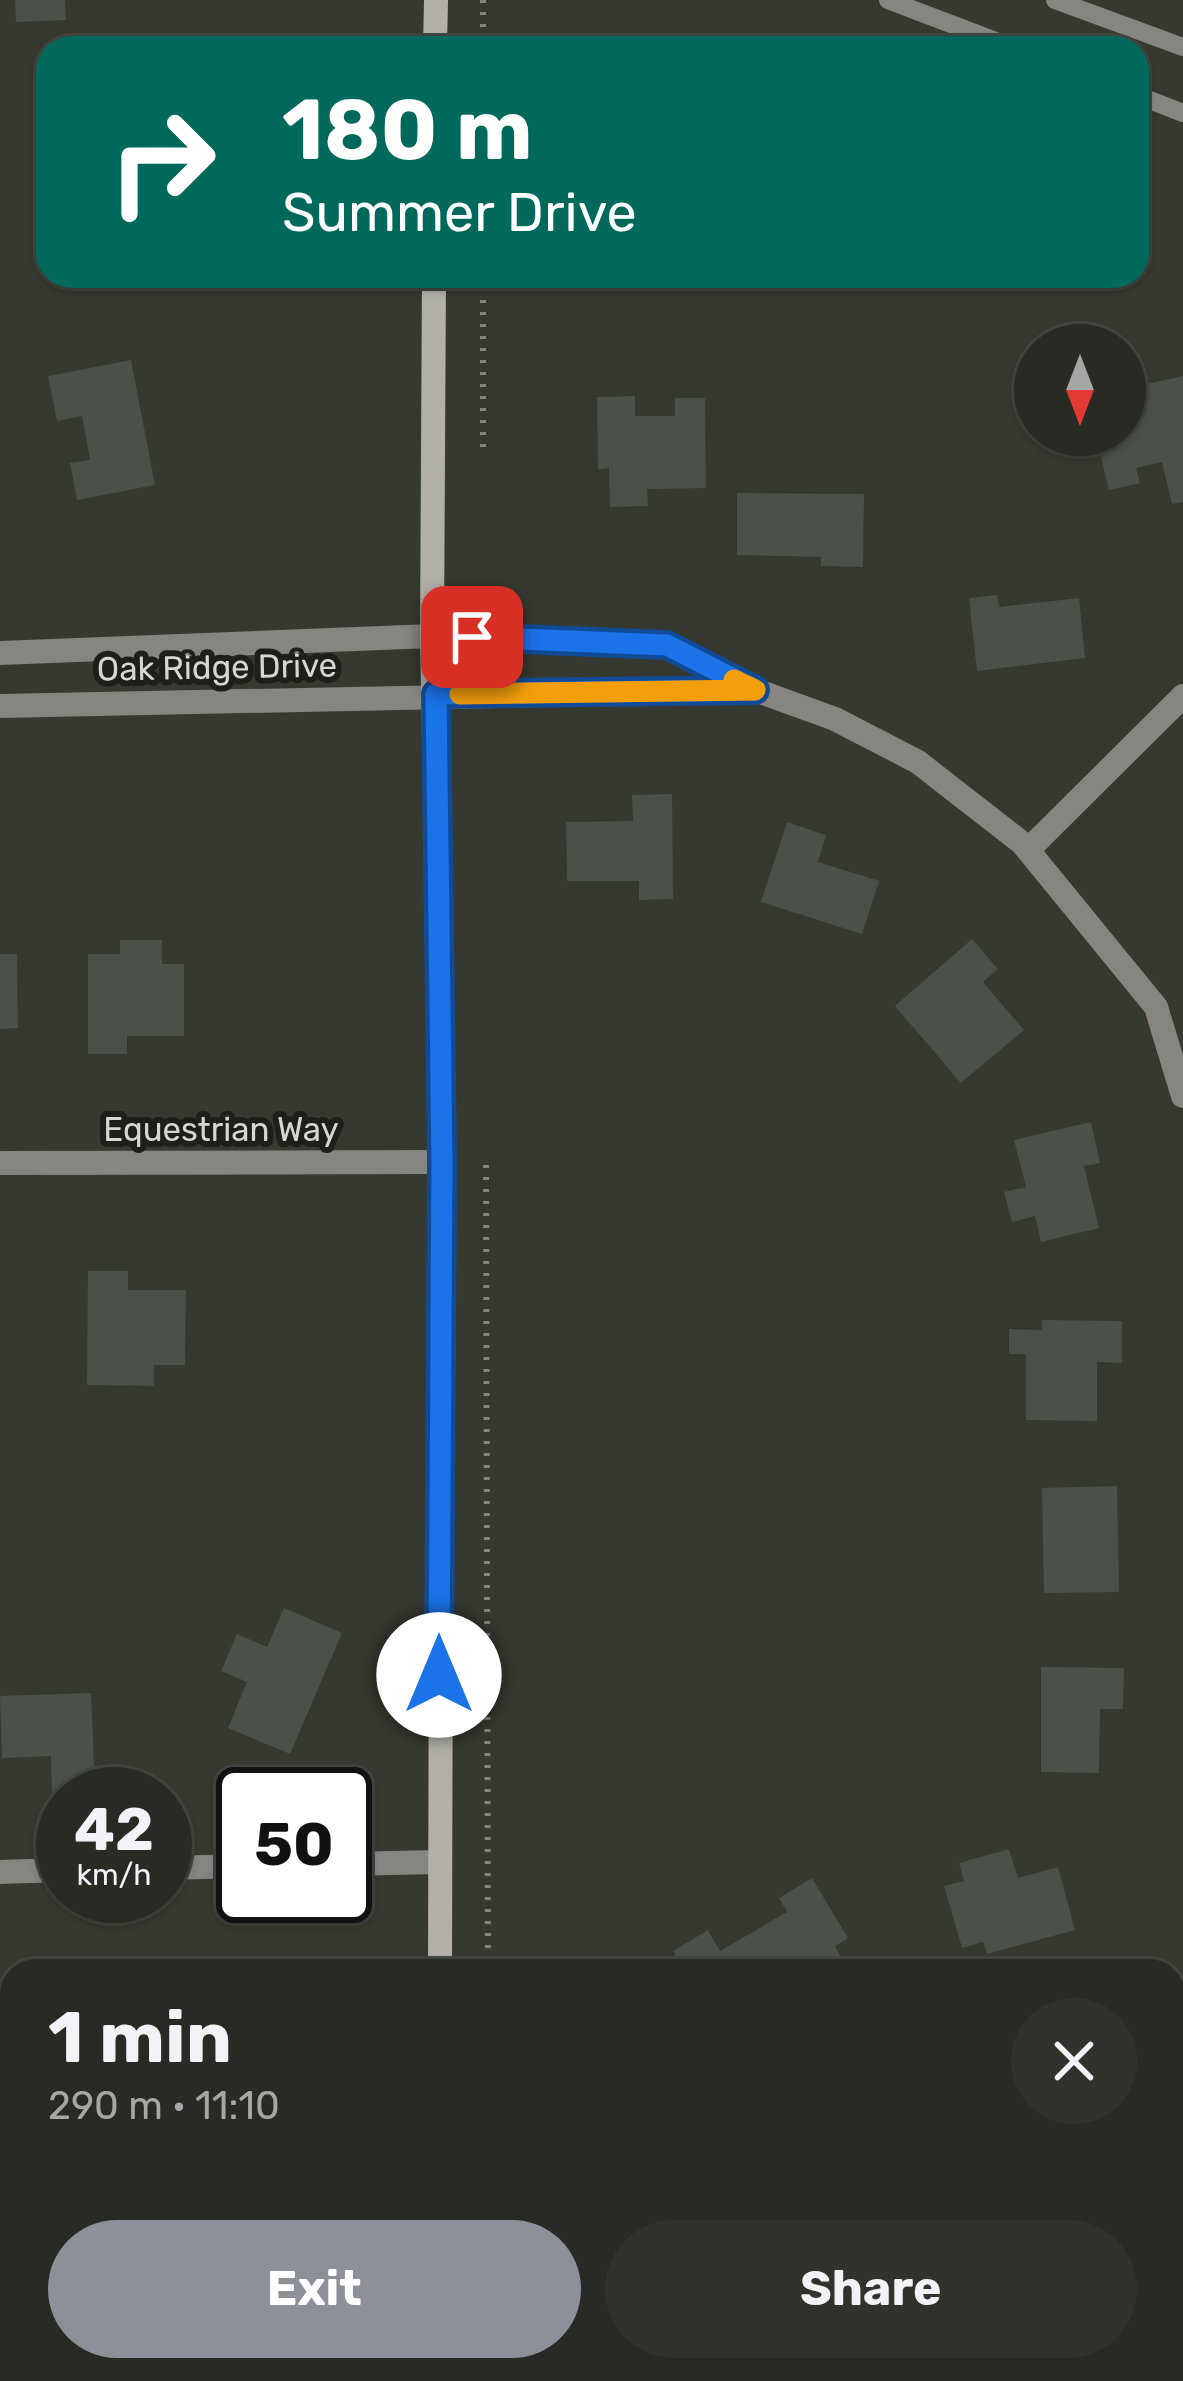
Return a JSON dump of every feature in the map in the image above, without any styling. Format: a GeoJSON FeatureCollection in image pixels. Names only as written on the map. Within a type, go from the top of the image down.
{"type":"FeatureCollection","features":[{"type":"Feature","properties":{"kind":"main road"},"geometry":{"type":"LineString","coordinates":[[436,0],[436,36]]}},
{"type":"Feature","properties":{"kind":"main road"},"geometry":{"type":"LineString","coordinates":[[434,288],[432,636],[442,1162],[440,1959]]}},
{"type":"Feature","properties":{"kind":"street","name":"Oak Ridge Drive"},"geometry":{"type":"LineString","coordinates":[[0,653],[432,636],[667,645],[755,690]]}},
{"type":"Feature","properties":{"kind":"street","name":"Oak Ridge Drive"},"geometry":{"type":"LineString","coordinates":[[0,706],[755,690]]}},
{"type":"Feature","properties":{"kind":"street"},"geometry":{"type":"LineString","coordinates":[[755,690],[835,719],[918,761],[1028,850],[1156,1007],[1183,1096]]}},
{"type":"Feature","properties":{"kind":"street"},"geometry":{"type":"LineString","coordinates":[[1028,850],[1183,697]]}},
{"type":"Feature","properties":{"kind":"street","name":"Equestrian Way"},"geometry":{"type":"LineString","coordinates":[[0,1162],[442,1162]]}},
{"type":"Feature","properties":{"kind":"street"},"geometry":{"type":"LineString","coordinates":[[372,1863],[438,1862]]}},
{"type":"Feature","properties":{"kind":"street"},"geometry":{"type":"LineString","coordinates":[[0,1872],[36,1871]]}},
{"type":"Feature","properties":{"kind":"lane"},"geometry":{"type":"LineString","coordinates":[[888,0],[982,36]]}},
{"type":"Feature","properties":{"kind":"lane"},"geometry":{"type":"LineString","coordinates":[[1055,0],[1183,47]]}},
{"type":"Feature","properties":{"kind":"lane"},"geometry":{"type":"LineString","coordinates":[[1149,100],[1183,113]]}},
{"type":"Feature","properties":{"kind":"path"},"geometry":{"type":"LineString","coordinates":[[483,0],[483,36]]}},
{"type":"Feature","properties":{"kind":"path"},"geometry":{"type":"LineString","coordinates":[[483,288],[483,455]]}},
{"type":"Feature","properties":{"kind":"path"},"geometry":{"type":"LineString","coordinates":[[486,1165],[488,1959]]}},
{"type":"Feature","properties":{"kind":"building"},"geometry":{"type":"Polygon","coordinates":[[[15,0],[65,0],[66,20],[16,22],[15,0]]]}},
{"type":"Feature","properties":{"kind":"building"},"geometry":{"type":"Polygon","coordinates":[[[131,360],[155,485],[77,500],[70,463],[90,460],[82,416],[57,421],[48,376],[131,360]]]}},
{"type":"Feature","properties":{"kind":"building"},"geometry":{"type":"Polygon","coordinates":[[[1183,376],[1183,502],[1172,504],[1162,462],[1136,468],[1140,483],[1109,490],[1101,456],[1146,456],[1146,384],[1183,376]]]}},
{"type":"Feature","properties":{"kind":"building"},"geometry":{"type":"Polygon","coordinates":[[[635,396],[635,416],[675,416],[675,398],[705,398],[706,488],[647,489],[648,506],[610,507],[609,468],[598,469],[597,397],[635,396]]]}},
{"type":"Feature","properties":{"kind":"building"},"geometry":{"type":"Polygon","coordinates":[[[737,493],[864,494],[863,567],[821,566],[821,557],[737,555],[737,493]]]}},
{"type":"Feature","properties":{"kind":"building"},"geometry":{"type":"Polygon","coordinates":[[[997,595],[999,607],[1079,598],[1085,658],[977,671],[969,598],[997,595]]]}},
{"type":"Feature","properties":{"kind":"building"},"geometry":{"type":"Polygon","coordinates":[[[672,794],[673,899],[639,900],[639,881],[567,881],[566,822],[633,821],[632,795],[672,794]]]}},
{"type":"Feature","properties":{"kind":"building"},"geometry":{"type":"Polygon","coordinates":[[[787,822],[826,835],[818,862],[879,881],[862,934],[761,902],[787,822]]]}},
{"type":"Feature","properties":{"kind":"building"},"geometry":{"type":"Polygon","coordinates":[[[972,939],[998,969],[983,982],[1024,1030],[961,1083],[895,1006],[972,939]]]}},
{"type":"Feature","properties":{"kind":"building"},"geometry":{"type":"Polygon","coordinates":[[[120,940],[162,940],[162,964],[184,964],[184,1036],[127,1036],[127,1054],[88,1054],[88,954],[120,954],[120,940]]]}},
{"type":"Feature","properties":{"kind":"building"},"geometry":{"type":"Polygon","coordinates":[[[0,954],[17,954],[18,1028],[0,1029],[0,954]]]}},
{"type":"Feature","properties":{"kind":"building"},"geometry":{"type":"Polygon","coordinates":[[[1091,1122],[1100,1163],[1084,1166],[1099,1228],[1041,1242],[1035,1216],[1012,1222],[1004,1192],[1026,1187],[1014,1140],[1091,1122]]]}},
{"type":"Feature","properties":{"kind":"building"},"geometry":{"type":"Polygon","coordinates":[[[88,1271],[128,1271],[128,1290],[186,1290],[185,1365],[154,1365],[154,1386],[87,1385],[88,1271]]]}},
{"type":"Feature","properties":{"kind":"building"},"geometry":{"type":"Polygon","coordinates":[[[1042,1320],[1122,1321],[1122,1363],[1097,1362],[1097,1421],[1026,1420],[1026,1354],[1009,1354],[1009,1329],[1042,1330],[1042,1320]]]}},
{"type":"Feature","properties":{"kind":"building"},"geometry":{"type":"Polygon","coordinates":[[[1117,1486],[1119,1592],[1044,1593],[1042,1488],[1117,1486]]]}},
{"type":"Feature","properties":{"kind":"building"},"geometry":{"type":"Polygon","coordinates":[[[284,1608],[342,1633],[290,1754],[228,1728],[247,1682],[221,1671],[237,1634],[267,1647],[284,1608]]]}},
{"type":"Feature","properties":{"kind":"building"},"geometry":{"type":"Polygon","coordinates":[[[1041,1667],[1124,1668],[1123,1709],[1100,1709],[1099,1773],[1041,1772],[1041,1667]]]}},
{"type":"Feature","properties":{"kind":"building"},"geometry":{"type":"Polygon","coordinates":[[[91,1693],[94,1767],[51,1767],[51,1756],[2,1758],[0,1696],[91,1693]]]}},
{"type":"Feature","properties":{"kind":"building"},"geometry":{"type":"Polygon","coordinates":[[[1009,1849],[1018,1878],[1058,1867],[1075,1930],[987,1954],[983,1942],[962,1948],[944,1886],[964,1881],[959,1863],[1009,1849]]]}},
{"type":"Feature","properties":{"kind":"building"},"geometry":{"type":"Polygon","coordinates":[[[812,1878],[848,1938],[835,1946],[842,1959],[678,1959],[673,1951],[708,1930],[720,1951],[787,1912],[779,1898],[812,1878]]]}},
{"type":"Feature","properties":{"kind":"slow traffic"},"geometry":{"type":"LineString","coordinates":[[460,694],[755,690],[734,680]]}},
{"type":"Feature","properties":{"kind":"route"},"geometry":{"type":"LineString","coordinates":[[439,1675],[442,1162],[436,694],[755,690],[667,645],[472,637]]}}]}
